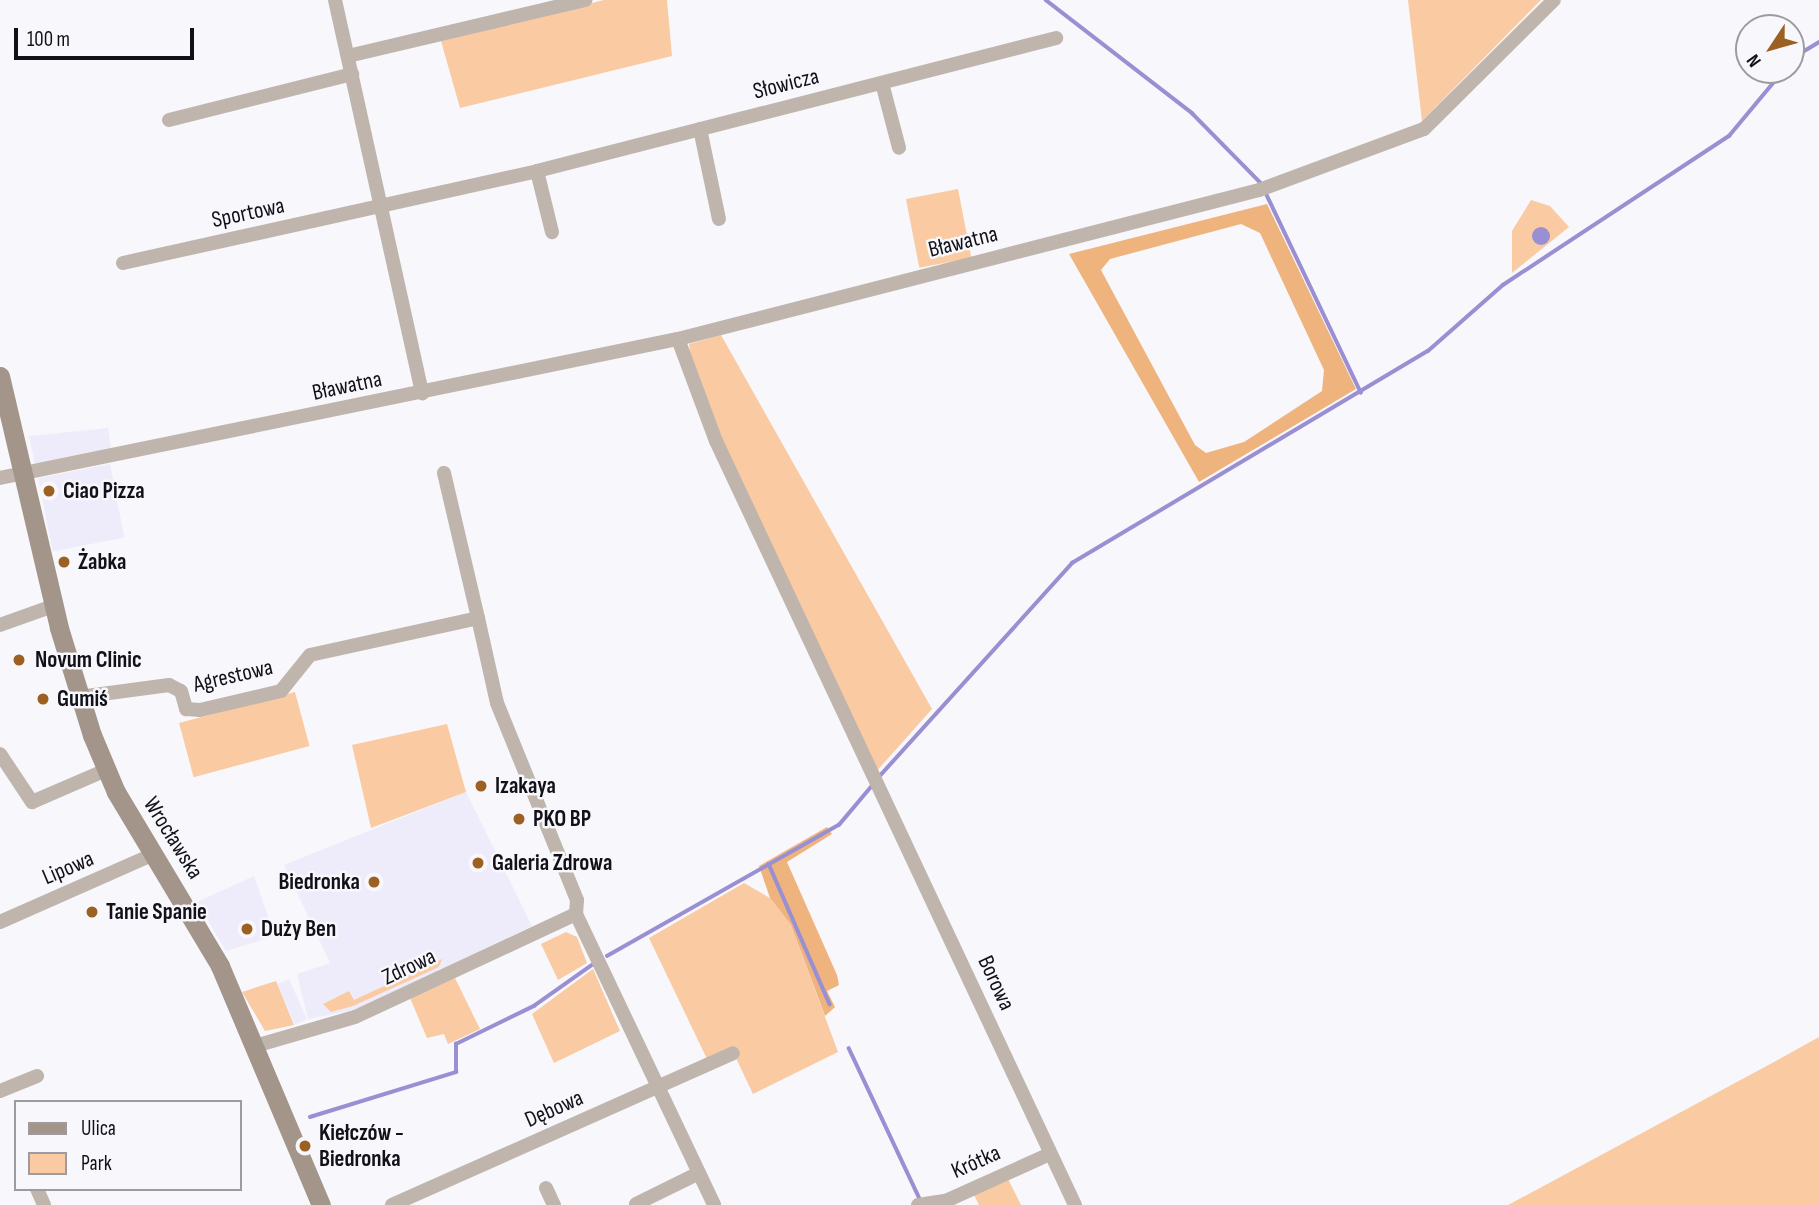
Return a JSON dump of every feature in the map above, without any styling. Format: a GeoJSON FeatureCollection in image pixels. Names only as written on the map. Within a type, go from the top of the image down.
{"type":"FeatureCollection","features":[{"type":"Feature","properties":{"kind":"street"},"geometry":{"type":"LineString","coordinates":[[334,0],[383,207],[422,393]]}},
{"type":"Feature","properties":{"kind":"street"},"geometry":{"type":"LineString","coordinates":[[348,57],[585,0]]}},
{"type":"Feature","properties":{"kind":"street","name":"Bławatna"},"geometry":{"type":"LineString","coordinates":[[24,473],[678,340],[1259,190],[1414,134],[1480,76],[1554,0]]}},
{"type":"Feature","properties":{"kind":"street","name":"Słowicza"},"geometry":{"type":"LineString","coordinates":[[383,207],[537,172],[1056,38]]}},
{"type":"Feature","properties":{"kind":"street"},"geometry":{"type":"LineString","coordinates":[[169,120],[352,74]]}},
{"type":"Feature","properties":{"kind":"street"},"geometry":{"type":"LineString","coordinates":[[882,83],[900,148]]}},
{"type":"Feature","properties":{"kind":"street"},"geometry":{"type":"LineString","coordinates":[[700,129],[719,219]]}},
{"type":"Feature","properties":{"kind":"street"},"geometry":{"type":"LineString","coordinates":[[537,172],[552,232]]}},
{"type":"Feature","properties":{"kind":"street","name":"Sportowa"},"geometry":{"type":"LineString","coordinates":[[123,263],[383,207]]}},
{"type":"Feature","properties":{"kind":"street","name":"Borowa"},"geometry":{"type":"LineString","coordinates":[[678,340],[716,441],[1075,1205]]}},
{"type":"Feature","properties":{"kind":"street","name":"Wrocławska"},"geometry":{"type":"LineString","coordinates":[[0,376],[53,606],[79,697],[106,770],[220,966],[321,1205]]}},
{"type":"Feature","properties":{"kind":"street"},"geometry":{"type":"LineString","coordinates":[[0,478],[24,473]]}},
{"type":"Feature","properties":{"kind":"street"},"geometry":{"type":"LineString","coordinates":[[444,473],[497,703],[577,900],[576,914],[662,1085],[714,1205]]}},
{"type":"Feature","properties":{"kind":"street"},"geometry":{"type":"LineString","coordinates":[[0,625],[53,606]]}},
{"type":"Feature","properties":{"kind":"street","name":"Agrestowa"},"geometry":{"type":"LineString","coordinates":[[79,697],[169,685],[181,691],[186,709],[200,710],[281,691],[310,654],[478,618]]}},
{"type":"Feature","properties":{"kind":"street"},"geometry":{"type":"LineString","coordinates":[[0,754],[32,802],[106,770]]}},
{"type":"Feature","properties":{"kind":"street","name":"Lipowa"},"geometry":{"type":"LineString","coordinates":[[0,922],[154,854]]}},
{"type":"Feature","properties":{"kind":"street","name":"Zdrowa"},"geometry":{"type":"LineString","coordinates":[[255,1046],[355,1017],[576,914]]}},
{"type":"Feature","properties":{"kind":"street","name":"Dębowa"},"geometry":{"type":"LineString","coordinates":[[392,1205],[733,1053]]}},
{"type":"Feature","properties":{"kind":"street"},"geometry":{"type":"LineString","coordinates":[[0,1091],[37,1076]]}},
{"type":"Feature","properties":{"kind":"street","name":"Krótka"},"geometry":{"type":"LineString","coordinates":[[918,1205],[948,1200],[1051,1154]]}},
{"type":"Feature","properties":{"kind":"street"},"geometry":{"type":"LineString","coordinates":[[636,1204],[699,1173]]}},
{"type":"Feature","properties":{"kind":"street"},"geometry":{"type":"LineString","coordinates":[[546,1188],[554,1205]]}},
{"type":"Feature","properties":{"kind":"shaded area"},"geometry":{"type":"Polygon","coordinates":[[[1267,204],[1356,389],[1199,482],[1069,254],[1267,204]],[[1241,224],[1110,259],[1101,270],[1195,445],[1206,453],[1244,442],[1322,391],[1324,370],[1260,233],[1241,224]]]}},
{"type":"Feature","properties":{"kind":"shaded area"},"geometry":{"type":"Polygon","coordinates":[[[1537,227],[1545,227],[1550,236],[1548,243],[1537,245],[1532,240],[1532,232],[1537,227]]]}},
{"type":"Feature","properties":{"kind":"shaded area"},"geometry":{"type":"Polygon","coordinates":[[[108,428],[112,456],[37,472],[29,436],[108,428]]]}},
{"type":"Feature","properties":{"kind":"shaded area"},"geometry":{"type":"Polygon","coordinates":[[[110,464],[124,538],[53,552],[38,478],[110,464]]]}},
{"type":"Feature","properties":{"kind":"shaded area"},"geometry":{"type":"Polygon","coordinates":[[[466,792],[532,926],[358,1009],[308,1019],[297,974],[330,963],[284,865],[466,792]]]}},
{"type":"Feature","properties":{"kind":"shaded area"},"geometry":{"type":"Polygon","coordinates":[[[827,827],[832,834],[787,862],[837,975],[839,985],[827,991],[835,1007],[825,1016],[791,925],[770,898],[759,866],[827,827]]]}},
{"type":"Feature","properties":{"kind":"shaded area"},"geometry":{"type":"Polygon","coordinates":[[[254,876],[275,936],[226,951],[197,902],[254,876]]]}},
{"type":"Feature","properties":{"kind":"shaded area"},"geometry":{"type":"Polygon","coordinates":[[[289,979],[307,1019],[295,1024],[277,984],[289,979]]]}},
{"type":"Feature","properties":{"kind":"green space"},"geometry":{"type":"Polygon","coordinates":[[[604,0],[667,0],[672,56],[460,108],[441,41],[604,0]]]}},
{"type":"Feature","properties":{"kind":"green space"},"geometry":{"type":"Polygon","coordinates":[[[1408,0],[1541,0],[1422,121],[1408,0]]]}},
{"type":"Feature","properties":{"kind":"green space"},"geometry":{"type":"Polygon","coordinates":[[[958,189],[971,258],[919,268],[906,199],[958,189]]]}},
{"type":"Feature","properties":{"kind":"green space"},"geometry":{"type":"Polygon","coordinates":[[[1531,200],[1550,206],[1569,227],[1512,273],[1512,231],[1531,200]]]}},
{"type":"Feature","properties":{"kind":"green space"},"geometry":{"type":"Polygon","coordinates":[[[721,335],[932,709],[875,773],[693,376],[689,344],[721,335]]]}},
{"type":"Feature","properties":{"kind":"green space"},"geometry":{"type":"Polygon","coordinates":[[[295,692],[309,746],[194,777],[179,723],[295,692]]]}},
{"type":"Feature","properties":{"kind":"green space"},"geometry":{"type":"Polygon","coordinates":[[[447,724],[466,792],[371,828],[352,745],[447,724]]]}},
{"type":"Feature","properties":{"kind":"green space"},"geometry":{"type":"Polygon","coordinates":[[[744,883],[770,898],[791,925],[838,1052],[753,1094],[735,1056],[707,1059],[649,938],[744,883]]]}},
{"type":"Feature","properties":{"kind":"green space"},"geometry":{"type":"Polygon","coordinates":[[[566,932],[577,937],[587,963],[558,980],[541,944],[566,932]]]}},
{"type":"Feature","properties":{"kind":"green space"},"geometry":{"type":"Polygon","coordinates":[[[442,959],[439,967],[353,1006],[331,1012],[323,1004],[349,991],[354,1000],[442,959]]]}},
{"type":"Feature","properties":{"kind":"green space"},"geometry":{"type":"Polygon","coordinates":[[[593,969],[620,1031],[554,1063],[532,1014],[593,969]]]}},
{"type":"Feature","properties":{"kind":"green space"},"geometry":{"type":"Polygon","coordinates":[[[455,978],[480,1029],[448,1044],[444,1034],[427,1038],[410,998],[455,978]]]}},
{"type":"Feature","properties":{"kind":"green space"},"geometry":{"type":"Polygon","coordinates":[[[276,981],[294,1025],[265,1031],[242,992],[276,981]]]}},
{"type":"Feature","properties":{"kind":"green space"},"geometry":{"type":"Polygon","coordinates":[[[1819,1037],[1819,1205],[1508,1205],[1774,1062],[1819,1037]]]}},
{"type":"Feature","properties":{"kind":"green space"},"geometry":{"type":"Polygon","coordinates":[[[1008,1179],[1021,1205],[979,1205],[974,1195],[1008,1179]]]}},
{"type":"Feature","properties":{"kind":"waterway"},"geometry":{"type":"LineString","coordinates":[[1046,0],[1192,113],[1260,182]]}},
{"type":"Feature","properties":{"kind":"waterway"},"geometry":{"type":"LineString","coordinates":[[1805,50],[1819,42]]}},
{"type":"Feature","properties":{"kind":"waterway"},"geometry":{"type":"LineString","coordinates":[[878,778],[1072,563],[1428,351],[1503,285],[1729,136],[1772,84]]}},
{"type":"Feature","properties":{"kind":"waterway"},"geometry":{"type":"LineString","coordinates":[[1266,193],[1361,392]]}},
{"type":"Feature","properties":{"kind":"waterway"},"geometry":{"type":"LineString","coordinates":[[607,956],[839,825],[871,787]]}},
{"type":"Feature","properties":{"kind":"waterway"},"geometry":{"type":"LineString","coordinates":[[769,864],[830,1004]]}},
{"type":"Feature","properties":{"kind":"waterway"},"geometry":{"type":"LineString","coordinates":[[310,1117],[456,1072],[456,1044],[534,1006],[592,965]]}},
{"type":"Feature","properties":{"kind":"waterway"},"geometry":{"type":"LineString","coordinates":[[849,1048],[919,1197]]}},
{"type":"Feature","properties":{"kind":"place","name":"Ciao Pizza"},"geometry":{"type":"Point","coordinates":[49,491]}},
{"type":"Feature","properties":{"kind":"place","name":"Żabka"},"geometry":{"type":"Point","coordinates":[64,562]}},
{"type":"Feature","properties":{"kind":"place","name":"Novum Clinic"},"geometry":{"type":"Point","coordinates":[19,660]}},
{"type":"Feature","properties":{"kind":"place","name":"Gumiś"},"geometry":{"type":"Point","coordinates":[43,699]}},
{"type":"Feature","properties":{"kind":"place","name":"Izakaya"},"geometry":{"type":"Point","coordinates":[481,786]}},
{"type":"Feature","properties":{"kind":"place","name":"PKO BP"},"geometry":{"type":"Point","coordinates":[519,819]}},
{"type":"Feature","properties":{"kind":"place","name":"Galeria Zdrowa"},"geometry":{"type":"Point","coordinates":[478,863]}},
{"type":"Feature","properties":{"kind":"place","name":"Biedronka"},"geometry":{"type":"Point","coordinates":[374,882]}},
{"type":"Feature","properties":{"kind":"place","name":"Tanie Spanie"},"geometry":{"type":"Point","coordinates":[92,912]}},
{"type":"Feature","properties":{"kind":"place","name":"Duży Ben"},"geometry":{"type":"Point","coordinates":[247,929]}},
{"type":"Feature","properties":{"kind":"place","name":"Kiełczów - Biedronka"},"geometry":{"type":"Point","coordinates":[305,1146]}}]}
